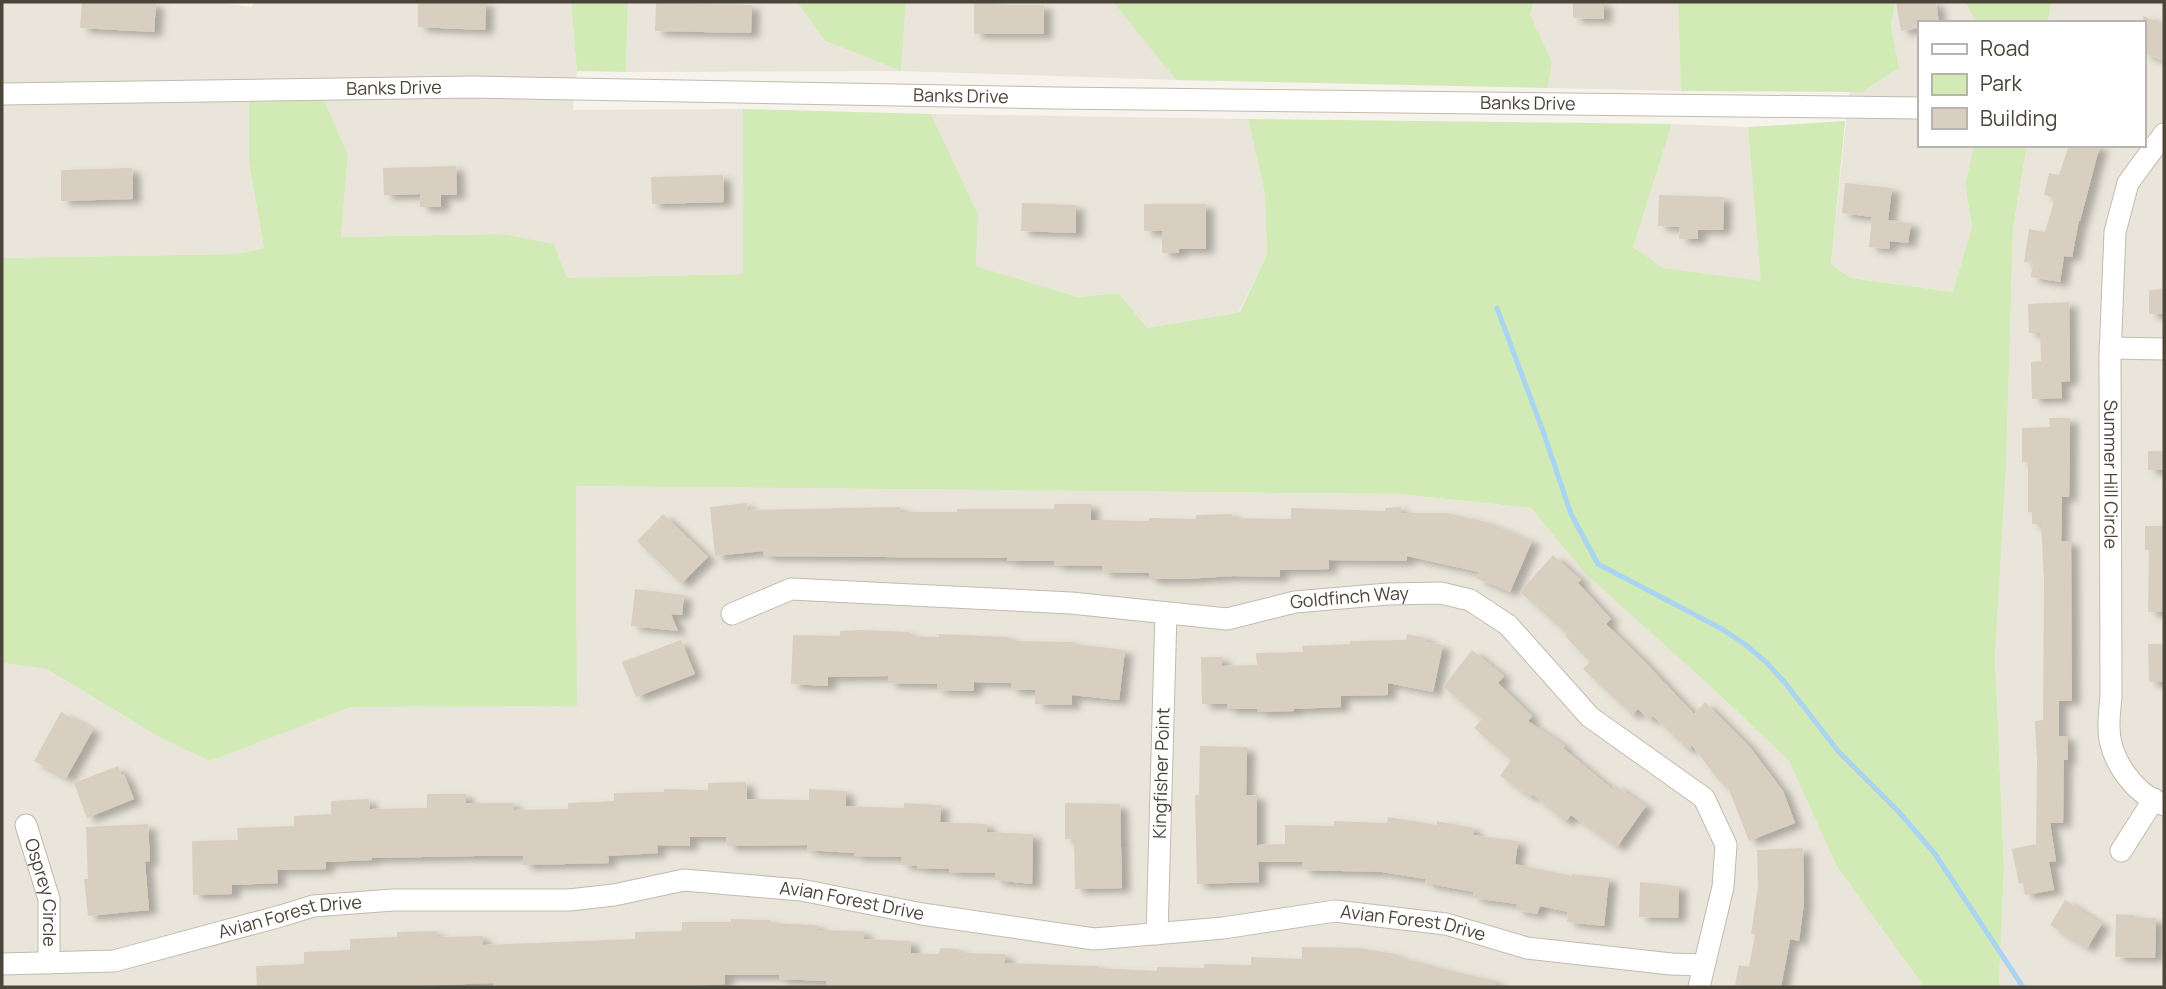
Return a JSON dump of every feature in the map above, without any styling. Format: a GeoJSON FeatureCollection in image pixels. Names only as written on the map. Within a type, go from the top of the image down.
{"type":"FeatureCollection","features":[{"type":"Feature","properties":{"kind":"street","name":"Banks Drive"},"geometry":{"type":"LineString","coordinates":[[2,94],[472,87],[1040,98],[1918,108]]}},
{"type":"Feature","properties":{"kind":"street","name":"Summer Hill Circle"},"geometry":{"type":"LineString","coordinates":[[2159,802],[2131,781],[2123,771],[2113,752],[2108,727],[2111,697],[2110,348],[2115,232],[2128,183],[2164,134]]}},
{"type":"Feature","properties":{"kind":"street"},"geometry":{"type":"LineString","coordinates":[[2110,348],[2164,349]]}},
{"type":"Feature","properties":{"kind":"street","name":"Goldfinch Way"},"geometry":{"type":"LineString","coordinates":[[732,614],[791,589],[1071,603],[1227,619],[1295,602],[1388,594],[1441,593],[1470,600],[1508,625],[1590,717],[1704,798],[1726,845],[1723,887],[1699,987]]}},
{"type":"Feature","properties":{"kind":"street","name":"Kingfisher Point"},"geometry":{"type":"LineString","coordinates":[[1157,934],[1166,613]]}},
{"type":"Feature","properties":{"kind":"street"},"geometry":{"type":"LineString","coordinates":[[2121,851],[2159,802]]}},
{"type":"Feature","properties":{"kind":"street","name":"Osprey Circle"},"geometry":{"type":"LineString","coordinates":[[26,825],[49,899],[49,963]]}},
{"type":"Feature","properties":{"kind":"street","name":"Avian Forest Drive"},"geometry":{"type":"LineString","coordinates":[[2,964],[114,961],[313,906],[393,900],[569,900],[614,895],[684,880],[801,890],[922,914],[1094,939],[1223,928],[1335,911],[1446,924],[1527,948],[1703,965]]}},
{"type":"Feature","properties":{"kind":"shaded area"},"geometry":{"type":"Polygon","coordinates":[[[2,2],[219,2],[251,7],[255,2],[571,2],[577,71],[573,110],[743,109],[743,274],[567,278],[501,234],[341,237],[348,155],[324,100],[249,102],[249,163],[264,248],[237,254],[2,258],[2,2]]]}},
{"type":"Feature","properties":{"kind":"shaded area"},"geometry":{"type":"Polygon","coordinates":[[[628,2],[797,2],[825,41],[901,71],[626,72],[628,2]]]}},
{"type":"Feature","properties":{"kind":"shaded area"},"geometry":{"type":"Polygon","coordinates":[[[906,2],[1113,2],[1176,80],[901,71],[906,2]]]}},
{"type":"Feature","properties":{"kind":"shaded area"},"geometry":{"type":"Polygon","coordinates":[[[1534,2],[1678,2],[1681,91],[1548,88],[1552,62],[1530,14],[1534,2]]]}},
{"type":"Feature","properties":{"kind":"shaded area"},"geometry":{"type":"Polygon","coordinates":[[[1895,2],[1965,2],[1976,21],[1918,21],[1918,147],[1974,147],[1965,185],[1972,227],[1954,292],[1851,278],[1831,264],[1849,92],[1862,92],[1899,68],[1891,26],[1895,2]]]}},
{"type":"Feature","properties":{"kind":"shaded area"},"geometry":{"type":"Polygon","coordinates":[[[2051,2],[2164,2],[2164,987],[2001,987],[1999,983],[2004,868],[1995,657],[2006,468],[2013,229],[2027,147],[2145,147],[2145,21],[2048,21],[2051,2]]]}},
{"type":"Feature","properties":{"kind":"shaded area"},"geometry":{"type":"Polygon","coordinates":[[[931,114],[1248,119],[1265,194],[1267,254],[1239,312],[1147,328],[1119,293],[1078,297],[976,266],[978,214],[931,114]]]}},
{"type":"Feature","properties":{"kind":"shaded area"},"geometry":{"type":"Polygon","coordinates":[[[1672,124],[1748,127],[1762,282],[1662,268],[1633,247],[1672,124]]]}},
{"type":"Feature","properties":{"kind":"shaded area"},"geometry":{"type":"Polygon","coordinates":[[[576,486],[1400,494],[1531,508],[1587,574],[1789,761],[1836,865],[1924,987],[2,987],[2,663],[47,669],[159,737],[210,761],[351,707],[577,706],[576,486]]]}},
{"type":"Feature","properties":{"kind":"green space"},"geometry":{"type":"Polygon","coordinates":[[[571,2],[628,2],[626,72],[577,71],[571,2]]]}},
{"type":"Feature","properties":{"kind":"green space"},"geometry":{"type":"Polygon","coordinates":[[[797,2],[906,2],[901,71],[825,41],[797,2]]]}},
{"type":"Feature","properties":{"kind":"green space"},"geometry":{"type":"Polygon","coordinates":[[[1113,2],[1534,2],[1530,14],[1552,62],[1548,88],[1176,80],[1113,2]]]}},
{"type":"Feature","properties":{"kind":"green space"},"geometry":{"type":"Polygon","coordinates":[[[1678,2],[1895,2],[1891,26],[1899,68],[1862,92],[1681,91],[1678,2]]]}},
{"type":"Feature","properties":{"kind":"green space"},"geometry":{"type":"Polygon","coordinates":[[[1965,2],[2051,2],[2048,21],[1976,21],[1965,2]]]}},
{"type":"Feature","properties":{"kind":"green space"},"geometry":{"type":"Polygon","coordinates":[[[324,100],[348,155],[341,237],[501,234],[554,244],[567,278],[743,274],[743,109],[931,114],[978,214],[976,266],[1078,297],[1119,293],[1147,328],[1240,312],[1267,254],[1265,194],[1248,119],[1672,124],[1633,247],[1663,268],[1761,281],[1748,127],[1845,121],[1831,264],[1851,278],[1953,292],[1972,227],[1965,185],[1974,147],[2027,147],[2013,229],[2006,468],[1995,657],[2004,868],[1999,983],[2001,987],[1924,987],[1836,865],[1789,761],[1586,574],[1531,508],[1400,494],[576,486],[577,706],[351,707],[210,761],[159,737],[47,669],[2,663],[2,258],[237,254],[264,248],[249,163],[249,102],[324,100]]]}},
{"type":"Feature","properties":{"kind":"building"},"geometry":{"type":"Polygon","coordinates":[[[82,2],[156,3],[154,32],[80,28],[82,2]]]}},
{"type":"Feature","properties":{"kind":"building"},"geometry":{"type":"Polygon","coordinates":[[[418,2],[486,2],[485,30],[418,27],[418,2]]]}},
{"type":"Feature","properties":{"kind":"building"},"geometry":{"type":"Polygon","coordinates":[[[974,2],[1044,5],[1044,34],[974,34],[974,2]]]}},
{"type":"Feature","properties":{"kind":"building"},"geometry":{"type":"Polygon","coordinates":[[[1573,2],[1604,2],[1604,19],[1573,18],[1573,2]]]}},
{"type":"Feature","properties":{"kind":"building"},"geometry":{"type":"Polygon","coordinates":[[[1896,2],[1936,2],[1939,21],[1918,21],[1918,28],[1901,31],[1896,2]]]}},
{"type":"Feature","properties":{"kind":"building"},"geometry":{"type":"Polygon","coordinates":[[[656,3],[752,5],[751,33],[655,31],[656,3]]]}},
{"type":"Feature","properties":{"kind":"building"},"geometry":{"type":"Polygon","coordinates":[[[2143,16],[2164,24],[2164,61],[2145,54],[2143,16]]]}},
{"type":"Feature","properties":{"kind":"building"},"geometry":{"type":"Polygon","coordinates":[[[2068,147],[2099,147],[2079,220],[2072,257],[2064,256],[2060,282],[2031,277],[2033,263],[2024,262],[2029,229],[2045,232],[2055,198],[2044,195],[2049,173],[2059,175],[2068,147]]]}},
{"type":"Feature","properties":{"kind":"building"},"geometry":{"type":"Polygon","coordinates":[[[456,166],[457,195],[441,195],[441,207],[420,207],[420,194],[384,195],[383,168],[456,166]]]}},
{"type":"Feature","properties":{"kind":"building"},"geometry":{"type":"Polygon","coordinates":[[[132,168],[133,199],[61,201],[61,170],[132,168]]]}},
{"type":"Feature","properties":{"kind":"building"},"geometry":{"type":"Polygon","coordinates":[[[723,175],[724,202],[652,204],[651,177],[723,175]]]}},
{"type":"Feature","properties":{"kind":"building"},"geometry":{"type":"Polygon","coordinates":[[[1845,183],[1892,188],[1888,220],[1911,223],[1908,243],[1890,241],[1889,249],[1869,247],[1872,217],[1842,213],[1845,183]]]}},
{"type":"Feature","properties":{"kind":"building"},"geometry":{"type":"Polygon","coordinates":[[[1659,195],[1724,197],[1723,230],[1698,230],[1698,239],[1679,239],[1680,227],[1658,226],[1659,195]]]}},
{"type":"Feature","properties":{"kind":"building"},"geometry":{"type":"Polygon","coordinates":[[[1022,203],[1076,205],[1076,233],[1021,231],[1022,203]]]}},
{"type":"Feature","properties":{"kind":"building"},"geometry":{"type":"Polygon","coordinates":[[[1144,204],[1206,204],[1206,249],[1179,249],[1179,253],[1162,253],[1162,231],[1144,231],[1144,204]]]}},
{"type":"Feature","properties":{"kind":"building"},"geometry":{"type":"Polygon","coordinates":[[[2164,289],[2164,314],[2149,314],[2149,290],[2164,289]]]}},
{"type":"Feature","properties":{"kind":"building"},"geometry":{"type":"Polygon","coordinates":[[[2069,302],[2070,381],[2061,382],[2062,398],[2032,399],[2031,362],[2041,361],[2040,333],[2029,333],[2028,304],[2069,302]]]}},
{"type":"Feature","properties":{"kind":"building"},"geometry":{"type":"Polygon","coordinates":[[[2049,418],[2070,418],[2069,497],[2062,497],[2061,541],[2071,541],[2072,701],[2059,701],[2059,736],[2067,736],[2068,760],[2064,760],[2063,823],[2050,823],[2056,861],[2049,862],[2054,890],[2025,895],[2023,883],[2019,884],[2012,849],[2036,844],[2035,721],[2043,720],[2044,580],[2041,524],[2032,524],[2032,512],[2028,512],[2028,462],[2022,462],[2022,428],[2050,427],[2049,418]]]}},
{"type":"Feature","properties":{"kind":"building"},"geometry":{"type":"Polygon","coordinates":[[[2148,451],[2164,451],[2164,470],[2148,470],[2148,451]]]}},
{"type":"Feature","properties":{"kind":"building"},"geometry":{"type":"Polygon","coordinates":[[[747,503],[748,510],[900,507],[900,512],[1054,509],[1054,504],[1091,504],[1091,520],[1149,521],[1149,518],[1196,519],[1196,515],[1232,514],[1232,518],[1291,519],[1291,508],[1385,511],[1385,508],[1401,507],[1401,513],[1447,513],[1486,522],[1532,541],[1510,592],[1476,578],[1479,572],[1407,556],[1407,561],[1329,560],[1329,569],[1280,570],[1280,577],[1149,579],[1149,573],[1102,572],[1102,566],[1054,565],[1054,561],[1007,561],[1007,558],[764,556],[763,551],[715,556],[710,507],[747,503]]]}},
{"type":"Feature","properties":{"kind":"building"},"geometry":{"type":"Polygon","coordinates":[[[663,514],[708,557],[681,584],[637,541],[663,514]]]}},
{"type":"Feature","properties":{"kind":"building"},"geometry":{"type":"Polygon","coordinates":[[[2145,526],[2164,526],[2164,612],[2148,612],[2149,550],[2145,550],[2145,526]]]}},
{"type":"Feature","properties":{"kind":"building"},"geometry":{"type":"Polygon","coordinates":[[[1553,555],[1581,580],[1578,583],[1611,619],[1606,624],[1694,714],[1705,702],[1749,746],[1783,791],[1795,823],[1749,841],[1726,782],[1722,785],[1692,745],[1688,750],[1653,716],[1649,720],[1638,709],[1632,715],[1583,669],[1590,662],[1565,636],[1567,634],[1520,592],[1553,555]]]}},
{"type":"Feature","properties":{"kind":"building"},"geometry":{"type":"Polygon","coordinates":[[[635,589],[684,595],[682,615],[671,614],[678,631],[631,626],[635,589]]]}},
{"type":"Feature","properties":{"kind":"building"},"geometry":{"type":"Polygon","coordinates":[[[840,631],[909,632],[909,636],[939,637],[939,634],[1009,637],[1009,641],[1074,642],[1125,650],[1119,700],[1072,695],[1072,705],[1035,704],[1035,690],[1011,690],[1011,683],[974,682],[974,691],[937,690],[937,684],[888,683],[888,676],[828,677],[828,686],[791,684],[793,635],[840,636],[840,631]]]}},
{"type":"Feature","properties":{"kind":"building"},"geometry":{"type":"Polygon","coordinates":[[[1407,634],[1443,645],[1433,692],[1388,683],[1388,695],[1341,696],[1341,707],[1294,711],[1258,712],[1257,709],[1227,709],[1227,704],[1202,704],[1201,657],[1222,657],[1222,666],[1257,665],[1256,653],[1303,652],[1302,646],[1350,644],[1350,641],[1406,640],[1407,634]]]}},
{"type":"Feature","properties":{"kind":"building"},"geometry":{"type":"Polygon","coordinates":[[[681,640],[695,674],[636,697],[622,662],[681,640]]]}},
{"type":"Feature","properties":{"kind":"building"},"geometry":{"type":"Polygon","coordinates":[[[2148,644],[2164,644],[2164,682],[2149,682],[2148,644]]]}},
{"type":"Feature","properties":{"kind":"building"},"geometry":{"type":"Polygon","coordinates":[[[1472,650],[1504,676],[1498,683],[1532,716],[1528,721],[1565,746],[1563,748],[1612,789],[1615,785],[1646,806],[1617,847],[1571,815],[1565,822],[1532,794],[1530,797],[1500,776],[1511,760],[1474,728],[1482,719],[1443,687],[1472,650]]]}},
{"type":"Feature","properties":{"kind":"building"},"geometry":{"type":"Polygon","coordinates":[[[61,712],[93,730],[66,778],[34,761],[61,712]]]}},
{"type":"Feature","properties":{"kind":"building"},"geometry":{"type":"Polygon","coordinates":[[[1200,746],[1247,747],[1246,795],[1257,795],[1257,845],[1285,844],[1285,825],[1334,826],[1334,821],[1387,823],[1388,817],[1437,825],[1437,821],[1474,828],[1473,835],[1518,841],[1515,864],[1572,876],[1609,878],[1604,926],[1567,922],[1568,912],[1540,906],[1537,914],[1516,910],[1517,904],[1473,898],[1474,892],[1425,883],[1426,879],[1382,872],[1302,870],[1302,862],[1258,862],[1259,882],[1197,884],[1195,795],[1199,795],[1200,746]]]}},
{"type":"Feature","properties":{"kind":"building"},"geometry":{"type":"Polygon","coordinates":[[[118,766],[134,799],[87,818],[74,783],[118,766]]]}},
{"type":"Feature","properties":{"kind":"building"},"geometry":{"type":"Polygon","coordinates":[[[746,782],[747,799],[809,800],[809,789],[846,791],[846,806],[904,808],[904,803],[941,805],[940,822],[987,824],[987,832],[1033,834],[1032,884],[995,880],[995,873],[949,872],[949,869],[901,865],[902,857],[854,856],[854,853],[807,850],[807,845],[727,846],[726,837],[690,837],[690,846],[657,845],[658,853],[608,856],[609,863],[523,865],[523,856],[372,858],[326,862],[326,869],[277,870],[278,883],[232,885],[232,894],[193,895],[192,841],[238,840],[237,828],[294,826],[294,816],[331,814],[331,801],[369,799],[370,809],[427,808],[427,794],[466,794],[466,803],[514,803],[514,810],[568,809],[568,803],[614,801],[614,793],[664,792],[664,789],[708,790],[708,783],[746,782]]]}},
{"type":"Feature","properties":{"kind":"building"},"geometry":{"type":"Polygon","coordinates":[[[1065,803],[1120,804],[1122,888],[1075,889],[1074,840],[1065,839],[1065,803]]]}},
{"type":"Feature","properties":{"kind":"building"},"geometry":{"type":"Polygon","coordinates":[[[148,824],[150,861],[145,862],[149,910],[88,916],[84,879],[88,879],[86,827],[148,824]]]}},
{"type":"Feature","properties":{"kind":"building"},"geometry":{"type":"Polygon","coordinates":[[[1803,848],[1804,903],[1799,941],[1790,939],[1781,987],[1735,985],[1739,965],[1749,967],[1755,934],[1751,934],[1758,887],[1757,850],[1803,848]]]}},
{"type":"Feature","properties":{"kind":"building"},"geometry":{"type":"Polygon","coordinates":[[[1640,882],[1679,886],[1678,918],[1639,917],[1640,882]]]}},
{"type":"Feature","properties":{"kind":"building"},"geometry":{"type":"Polygon","coordinates":[[[2065,900],[2102,924],[2087,948],[2050,925],[2065,900]]]}},
{"type":"Feature","properties":{"kind":"building"},"geometry":{"type":"Polygon","coordinates":[[[2116,914],[2156,918],[2155,958],[2115,957],[2116,914]]]}},
{"type":"Feature","properties":{"kind":"building"},"geometry":{"type":"Polygon","coordinates":[[[731,919],[818,925],[818,930],[864,931],[864,939],[911,941],[911,953],[939,954],[940,948],[958,949],[958,953],[1005,954],[1005,963],[1157,971],[1157,967],[1204,968],[1204,964],[1251,965],[1251,957],[1302,959],[1302,947],[1360,948],[1396,954],[1496,981],[1496,987],[874,987],[826,986],[826,981],[779,979],[779,975],[725,975],[725,984],[676,987],[493,987],[493,983],[386,987],[257,987],[256,966],[304,964],[304,952],[350,950],[350,939],[397,937],[397,932],[437,931],[437,937],[483,936],[483,945],[635,939],[635,932],[682,931],[682,922],[731,922],[731,919]]]}},
{"type":"Feature","properties":{"kind":"waterway"},"geometry":{"type":"LineString","coordinates":[[1497,308],[1571,514],[1598,564],[1722,629],[1767,663],[1838,751],[1898,811],[1935,854],[2023,987]]}}]}
